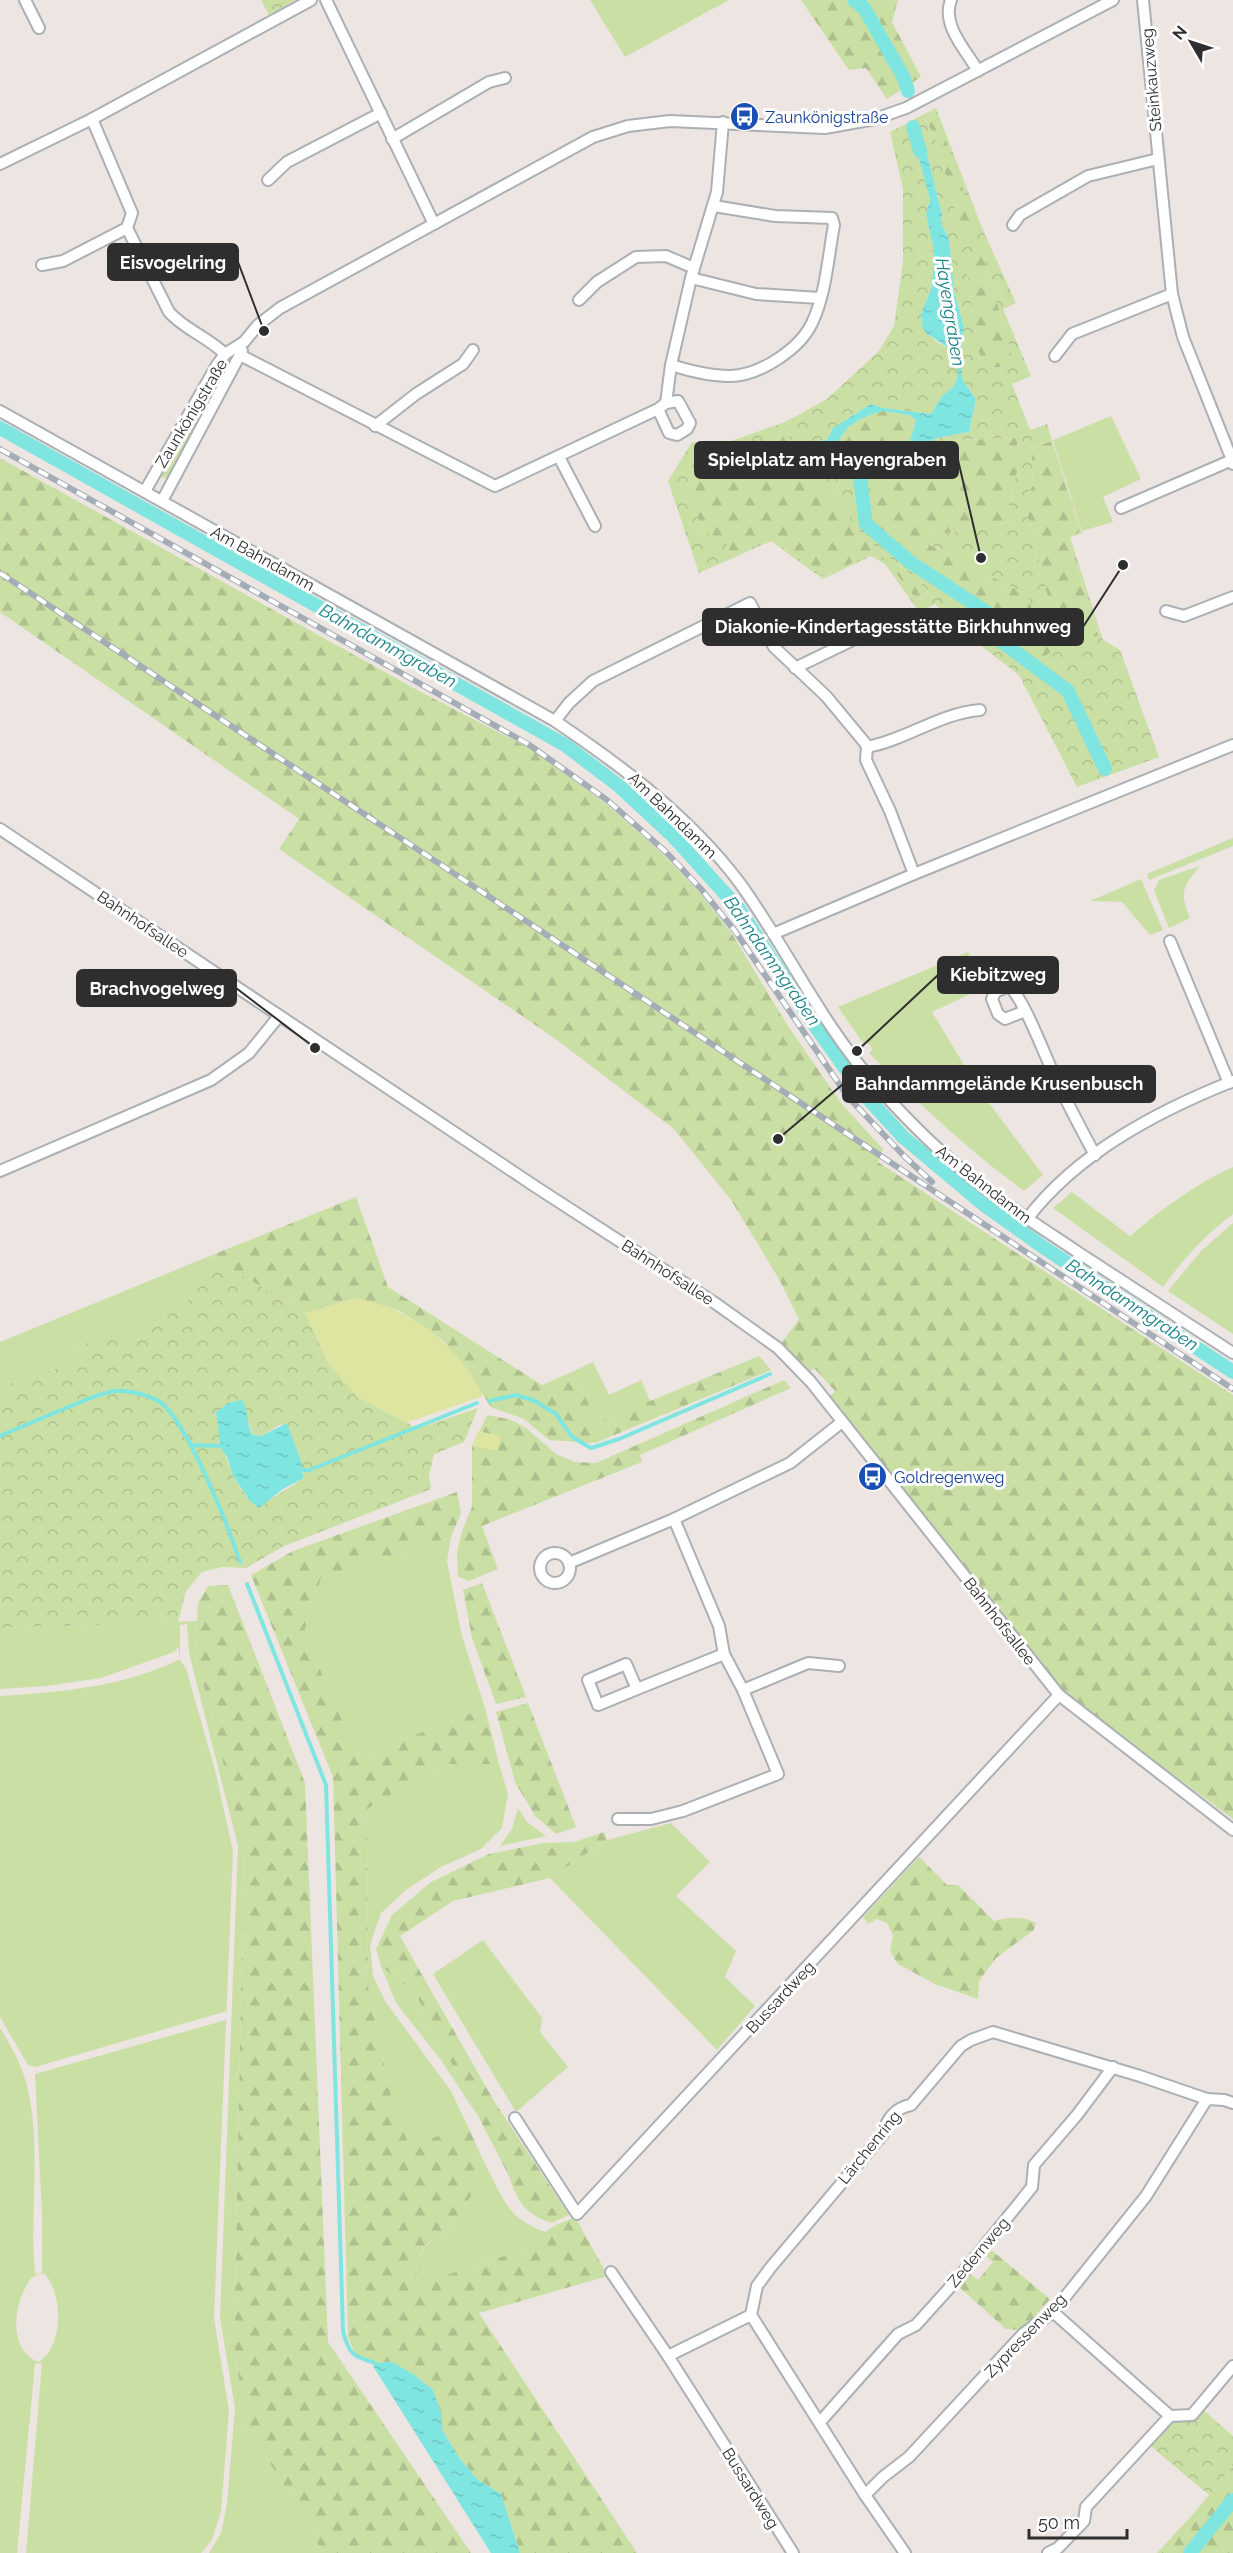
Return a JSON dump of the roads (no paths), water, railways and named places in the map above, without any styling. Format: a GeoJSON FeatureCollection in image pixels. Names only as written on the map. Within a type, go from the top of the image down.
{"type":"FeatureCollection","features":[{"type":"Feature","properties":{"kind":"street"},"geometry":{"type":"LineString","coordinates":[[25,0],[39,28]]}},
{"type":"Feature","properties":{"kind":"street"},"geometry":{"type":"LineString","coordinates":[[0,164],[92,119],[311,0]]}},
{"type":"Feature","properties":{"kind":"street"},"geometry":{"type":"LineString","coordinates":[[326,0],[434,224]]}},
{"type":"Feature","properties":{"kind":"street"},"geometry":{"type":"LineString","coordinates":[[951,0],[948,8],[952,29],[978,70]]}},
{"type":"Feature","properties":{"kind":"street","name":"Zaunkönigstraße"},"geometry":{"type":"LineString","coordinates":[[145,491],[225,354],[244,342],[258,325],[280,308],[593,137],[628,126],[670,121],[825,128],[853,124],[898,111],[1113,0]]}},
{"type":"Feature","properties":{"kind":"street","name":"Steinkauzweg"},"geometry":{"type":"LineString","coordinates":[[1143,0],[1172,294],[1183,337],[1233,462]]}},
{"type":"Feature","properties":{"kind":"street"},"geometry":{"type":"LineString","coordinates":[[392,139],[489,82],[505,78]]}},
{"type":"Feature","properties":{"kind":"street"},"geometry":{"type":"LineString","coordinates":[[268,180],[288,162],[381,114]]}},
{"type":"Feature","properties":{"kind":"street"},"geometry":{"type":"LineString","coordinates":[[42,265],[63,261],[127,228],[132,213],[92,119]]}},
{"type":"Feature","properties":{"kind":"street"},"geometry":{"type":"LineString","coordinates":[[242,356],[495,486],[559,457],[662,406],[693,273],[714,206],[723,122]]}},
{"type":"Feature","properties":{"kind":"street"},"geometry":{"type":"LineString","coordinates":[[1013,225],[1020,215],[1088,176],[1158,159]]}},
{"type":"Feature","properties":{"kind":"street"},"geometry":{"type":"LineString","coordinates":[[671,366],[695,372],[732,376],[758,370],[790,351],[812,325],[820,298],[834,225],[832,218],[775,216],[714,206]]}},
{"type":"Feature","properties":{"kind":"street"},"geometry":{"type":"LineString","coordinates":[[127,228],[169,312],[179,323],[215,344],[225,354]]}},
{"type":"Feature","properties":{"kind":"street"},"geometry":{"type":"LineString","coordinates":[[579,300],[597,282],[636,257],[666,256],[693,273],[756,294],[820,298]]}},
{"type":"Feature","properties":{"kind":"street"},"geometry":{"type":"LineString","coordinates":[[1054,356],[1072,334],[1172,294]]}},
{"type":"Feature","properties":{"kind":"street","name":"Zaunkönigstraße"},"geometry":{"type":"LineString","coordinates":[[162,501],[242,356],[244,342]]}},
{"type":"Feature","properties":{"kind":"street"},"geometry":{"type":"LineString","coordinates":[[375,426],[416,394],[464,364],[473,350]]}},
{"type":"Feature","properties":{"kind":"street","name":"Am Bahndamm"},"geometry":{"type":"LineString","coordinates":[[0,411],[555,722],[645,785],[705,842],[739,882],[836,1034],[874,1083],[954,1163],[1027,1218],[1233,1353]]}},
{"type":"Feature","properties":{"kind":"street"},"geometry":{"type":"LineString","coordinates":[[559,457],[596,526]]}},
{"type":"Feature","properties":{"kind":"street"},"geometry":{"type":"LineString","coordinates":[[1121,508],[1233,462]]}},
{"type":"Feature","properties":{"kind":"street"},"geometry":{"type":"LineString","coordinates":[[1166,611],[1184,615],[1233,597]]}},
{"type":"Feature","properties":{"kind":"street"},"geometry":{"type":"LineString","coordinates":[[555,722],[569,703],[593,681],[750,603],[774,646],[833,704],[867,747],[866,760],[890,811],[914,874]]}},
{"type":"Feature","properties":{"kind":"street"},"geometry":{"type":"LineString","coordinates":[[795,668],[857,638],[872,621]]}},
{"type":"Feature","properties":{"kind":"street"},"geometry":{"type":"LineString","coordinates":[[867,747],[881,745],[960,711],[980,710]]}},
{"type":"Feature","properties":{"kind":"street"},"geometry":{"type":"LineString","coordinates":[[773,934],[914,874],[1233,745]]}},
{"type":"Feature","properties":{"kind":"street","name":"Bahnhofsallee"},"geometry":{"type":"LineString","coordinates":[[0,829],[709,1299],[778,1348],[811,1382],[1059,1695],[1233,1830]]}},
{"type":"Feature","properties":{"kind":"street"},"geometry":{"type":"LineString","coordinates":[[1027,1218],[1049,1193],[1095,1155],[1131,1131],[1231,1082],[1170,941]]}},
{"type":"Feature","properties":{"kind":"street"},"geometry":{"type":"LineString","coordinates":[[1025,1011],[1056,1079],[1095,1155]]}},
{"type":"Feature","properties":{"kind":"street"},"geometry":{"type":"LineString","coordinates":[[0,1171],[211,1080],[249,1053],[279,1016]]}},
{"type":"Feature","properties":{"kind":"street"},"geometry":{"type":"LineString","coordinates":[[569,1563],[674,1520],[790,1463],[842,1422]]}},
{"type":"Feature","properties":{"kind":"street"},"geometry":{"type":"LineString","coordinates":[[618,1819],[651,1819],[683,1811],[778,1773],[743,1690],[724,1654],[718,1626],[674,1520]]}},
{"type":"Feature","properties":{"kind":"street"},"geometry":{"type":"LineString","coordinates":[[637,1689],[626,1664],[588,1680],[598,1705],[724,1654]]}},
{"type":"Feature","properties":{"kind":"street"},"geometry":{"type":"LineString","coordinates":[[743,1690],[808,1663],[839,1666]]}},
{"type":"Feature","properties":{"kind":"street","name":"Bussardweg"},"geometry":{"type":"LineString","coordinates":[[515,2118],[577,2214],[1059,1695]]}},
{"type":"Feature","properties":{"kind":"street","name":"Lärchenring"},"geometry":{"type":"LineString","coordinates":[[751,2315],[758,2286],[771,2267],[883,2134],[886,2123],[900,2107],[911,2105],[961,2046],[971,2040],[993,2032],[1113,2067],[1207,2099],[1233,2103]]}},
{"type":"Feature","properties":{"kind":"street","name":"Zedernweg"},"geometry":{"type":"LineString","coordinates":[[820,2422],[898,2334],[916,2325],[961,2275],[1032,2187],[1034,2165],[1077,2115],[1113,2067]]}},
{"type":"Feature","properties":{"kind":"street","name":"Zypressenweg"},"geometry":{"type":"LineString","coordinates":[[865,2495],[883,2477],[909,2457],[1023,2334],[1053,2312],[1146,2196],[1207,2099]]}},
{"type":"Feature","properties":{"kind":"street","name":"Bussardweg"},"geometry":{"type":"LineString","coordinates":[[611,2272],[668,2356],[793,2553]]}},
{"type":"Feature","properties":{"kind":"street"},"geometry":{"type":"LineString","coordinates":[[1053,2312],[1170,2416]]}},
{"type":"Feature","properties":{"kind":"street"},"geometry":{"type":"LineString","coordinates":[[668,2356],[751,2315],[865,2495],[905,2553]]}},
{"type":"Feature","properties":{"kind":"street"},"geometry":{"type":"LineString","coordinates":[[1047,2553],[1058,2548],[1084,2521],[1086,2507],[1170,2416],[1192,2415],[1233,2366]]}},
{"type":"Feature","properties":{"kind":"water"},"geometry":{"type":"Polygon","coordinates":[[[917,134],[927,154],[942,214],[941,223],[949,239],[954,291],[964,327],[962,379],[976,399],[969,432],[937,438],[916,450],[911,450],[899,461],[887,462],[876,469],[869,468],[858,482],[839,470],[835,463],[820,453],[821,441],[827,440],[833,428],[871,404],[883,408],[931,414],[942,396],[953,387],[957,380],[957,360],[950,349],[926,333],[922,326],[922,311],[932,287],[934,251],[926,215],[930,200],[914,136],[917,134]],[[883,411],[861,419],[843,434],[837,448],[845,460],[856,465],[885,455],[897,454],[903,450],[911,438],[916,420],[909,415],[883,411]]]}},
{"type":"Feature","properties":{"kind":"water"},"geometry":{"type":"Polygon","coordinates":[[[242,1400],[253,1435],[261,1436],[287,1423],[302,1464],[304,1478],[283,1489],[259,1508],[250,1501],[233,1476],[227,1457],[221,1449],[216,1412],[228,1403],[242,1400]]]}},
{"type":"Feature","properties":{"kind":"water"},"geometry":{"type":"Polygon","coordinates":[[[392,2362],[413,2374],[433,2390],[442,2415],[442,2429],[457,2455],[477,2479],[501,2494],[520,2553],[491,2553],[373,2366],[376,2363],[392,2362]]]}},
{"type":"Feature","properties":{"kind":"waterway","name":"Hayengraben"},"geometry":{"type":"LineString","coordinates":[[854,0],[864,8],[903,76],[908,91]]}},
{"type":"Feature","properties":{"kind":"waterway","name":"Hayengraben"},"geometry":{"type":"LineString","coordinates":[[913,127],[920,151]]}},
{"type":"Feature","properties":{"kind":"waterway","name":"Bahndammgraben"},"geometry":{"type":"LineString","coordinates":[[0,428],[565,745],[619,786],[673,836],[739,909],[813,1023],[862,1092],[903,1137],[983,1204],[1043,1247],[1233,1372]]}},
{"type":"Feature","properties":{"kind":"waterway","name":"Hayengraben"},"geometry":{"type":"LineString","coordinates":[[866,468],[859,470],[866,524],[910,562],[988,613],[993,635],[1068,691],[1105,769]]}},
{"type":"Feature","properties":{"kind":"waterway"},"geometry":{"type":"LineString","coordinates":[[489,1401],[516,1395],[535,1401],[556,1414],[572,1437],[591,1448],[619,1439],[770,1374]]}},
{"type":"Feature","properties":{"kind":"waterway"},"geometry":{"type":"LineString","coordinates":[[0,1436],[110,1392],[133,1392],[155,1399],[171,1413],[194,1452],[217,1501],[240,1562]]}},
{"type":"Feature","properties":{"kind":"waterway"},"geometry":{"type":"LineString","coordinates":[[297,1467],[307,1471],[477,1403]]}},
{"type":"Feature","properties":{"kind":"waterway"},"geometry":{"type":"LineString","coordinates":[[190,1445],[224,1446]]}},
{"type":"Feature","properties":{"kind":"waterway"},"geometry":{"type":"LineString","coordinates":[[247,1584],[326,1785],[343,2331],[350,2350],[375,2363]]}},
{"type":"Feature","properties":{"kind":"waterway"},"geometry":{"type":"LineString","coordinates":[[1190,2553],[1233,2500]]}},
{"type":"Feature","properties":{"kind":"railway"},"geometry":{"type":"LineString","coordinates":[[0,449],[528,744],[607,800],[666,852],[701,889],[735,931],[848,1097],[932,1182]]}},
{"type":"Feature","properties":{"kind":"railway"},"geometry":{"type":"LineString","coordinates":[[0,573],[1233,1389]]}},
{"type":"Feature","properties":{"kind":"place","name":"Zaunkönigstraße"},"geometry":{"type":"Point","coordinates":[744,117]}},
{"type":"Feature","properties":{"kind":"place","name":"Eisvogelring"},"geometry":{"type":"Point","coordinates":[264,331]}},
{"type":"Feature","properties":{"kind":"place","name":"Spielplatz am Hayengraben"},"geometry":{"type":"Point","coordinates":[981,558]}},
{"type":"Feature","properties":{"kind":"place","name":"Diakonie-Kindertagesstätte Birkhuhnweg"},"geometry":{"type":"Point","coordinates":[1123,565]}},
{"type":"Feature","properties":{"kind":"place","name":"Brachvogelweg"},"geometry":{"type":"Point","coordinates":[315,1048]}},
{"type":"Feature","properties":{"kind":"place","name":"Kiebitzweg"},"geometry":{"type":"Point","coordinates":[857,1051]}},
{"type":"Feature","properties":{"kind":"place","name":"Bahndammgelände Krusenbusch"},"geometry":{"type":"Point","coordinates":[778,1139]}},
{"type":"Feature","properties":{"kind":"place","name":"Goldregenweg"},"geometry":{"type":"Point","coordinates":[873,1477]}}]}
